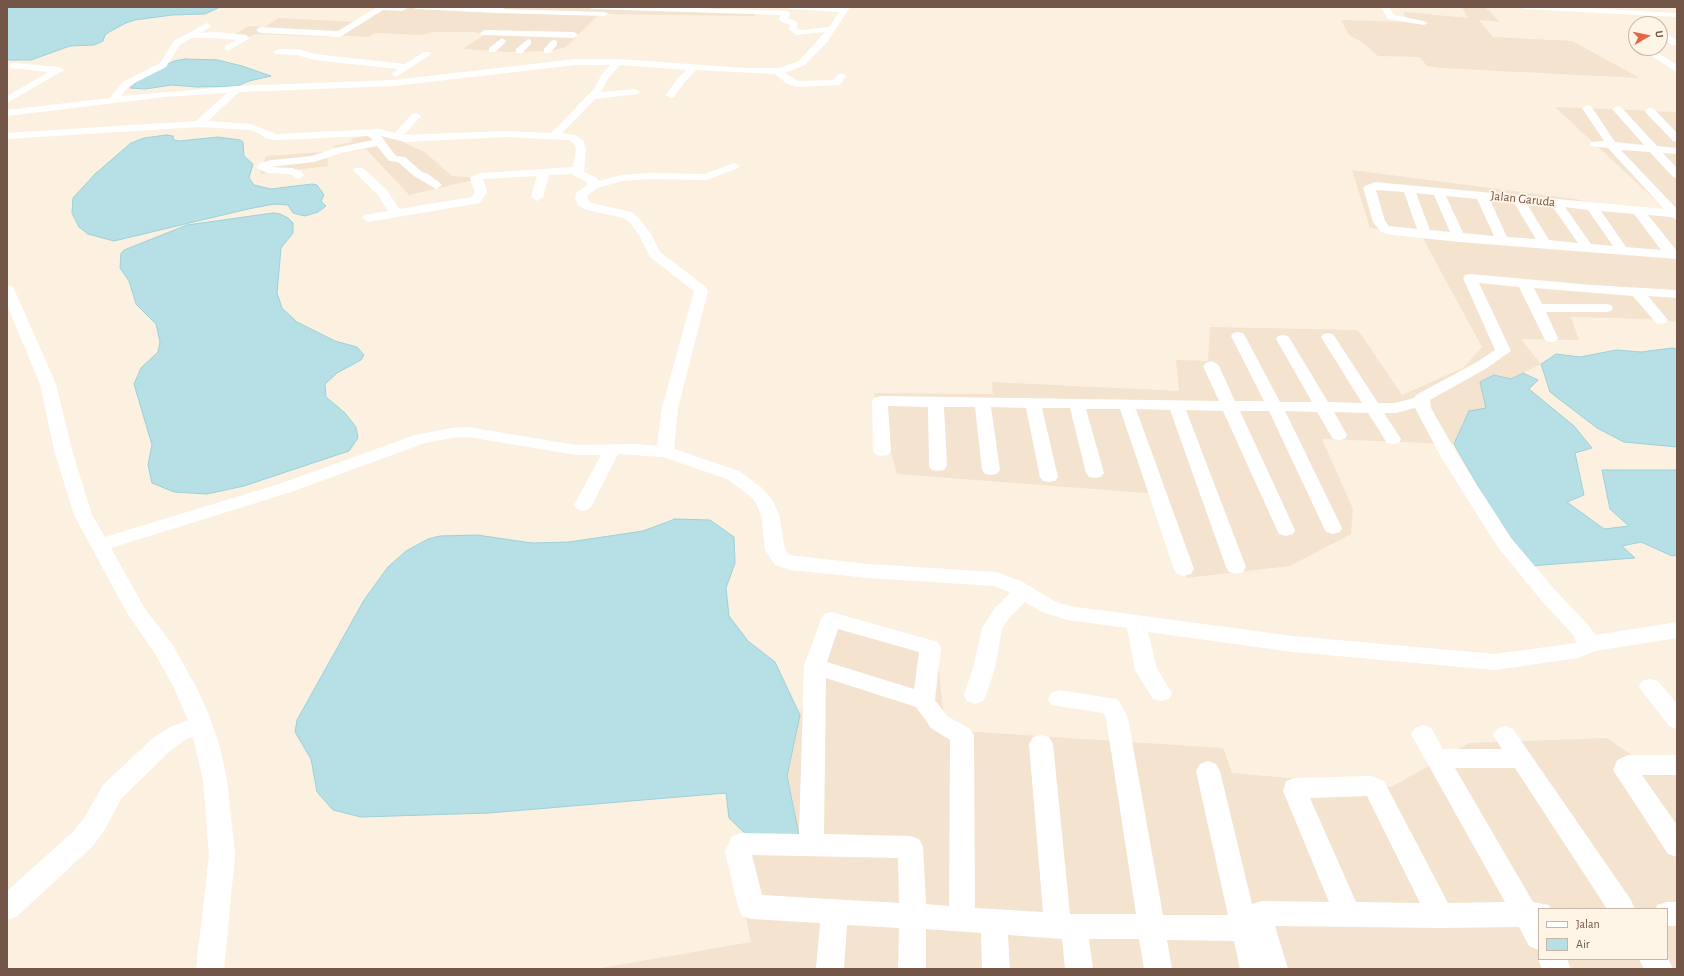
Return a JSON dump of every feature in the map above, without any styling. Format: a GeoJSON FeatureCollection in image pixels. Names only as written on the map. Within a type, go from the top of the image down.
{"type":"FeatureCollection","features":[{"type":"Feature","properties":{"kind":"street"},"geometry":{"type":"LineString","coordinates":[[228,48],[260,30],[340,34],[380,8],[402,9],[406,7]]}},
{"type":"Feature","properties":{"kind":"street"},"geometry":{"type":"LineString","coordinates":[[416,7],[475,8],[496,11],[500,9],[534,9],[632,14],[638,8]]}},
{"type":"Feature","properties":{"kind":"street"},"geometry":{"type":"LineString","coordinates":[[592,7],[786,13],[783,19],[794,24],[793,29],[799,33],[832,29]]}},
{"type":"Feature","properties":{"kind":"street"},"geometry":{"type":"LineString","coordinates":[[7,113],[114,99],[237,89],[313,85],[383,84],[570,63],[618,62],[746,71],[777,71],[799,65],[832,29],[844,8],[790,7]]}},
{"type":"Feature","properties":{"kind":"street"},"geometry":{"type":"LineString","coordinates":[[1385,7],[1391,17],[1424,23]]}},
{"type":"Feature","properties":{"kind":"street"},"geometry":{"type":"LineString","coordinates":[[1524,7],[1677,15]]}},
{"type":"Feature","properties":{"kind":"street"},"geometry":{"type":"LineString","coordinates":[[492,50],[534,9]]}},
{"type":"Feature","properties":{"kind":"street"},"geometry":{"type":"LineString","coordinates":[[1630,13],[1634,16]]}},
{"type":"Feature","properties":{"kind":"street"},"geometry":{"type":"LineString","coordinates":[[519,22],[590,20]]}},
{"type":"Feature","properties":{"kind":"street"},"geometry":{"type":"LineString","coordinates":[[493,21],[582,28]]}},
{"type":"Feature","properties":{"kind":"street"},"geometry":{"type":"LineString","coordinates":[[114,99],[126,84],[163,65],[173,46],[207,26]]}},
{"type":"Feature","properties":{"kind":"street"},"geometry":{"type":"LineString","coordinates":[[189,36],[216,35],[246,38]]}},
{"type":"Feature","properties":{"kind":"street"},"geometry":{"type":"LineString","coordinates":[[502,39],[574,35]]}},
{"type":"Feature","properties":{"kind":"street"},"geometry":{"type":"LineString","coordinates":[[482,37],[528,42],[564,43]]}},
{"type":"Feature","properties":{"kind":"street"},"geometry":{"type":"LineString","coordinates":[[1668,39],[1675,44]]}},
{"type":"Feature","properties":{"kind":"street"},"geometry":{"type":"LineString","coordinates":[[519,51],[528,42]]}},
{"type":"Feature","properties":{"kind":"street"},"geometry":{"type":"LineString","coordinates":[[547,50],[554,43]]}},
{"type":"Feature","properties":{"kind":"street"},"geometry":{"type":"LineString","coordinates":[[278,52],[298,52],[307,56],[406,67]]}},
{"type":"Feature","properties":{"kind":"street"},"geometry":{"type":"LineString","coordinates":[[383,84],[406,67],[428,54]]}},
{"type":"Feature","properties":{"kind":"street"},"geometry":{"type":"LineString","coordinates":[[1657,56],[1677,69]]}},
{"type":"Feature","properties":{"kind":"street"},"geometry":{"type":"LineString","coordinates":[[553,137],[601,86],[605,76],[618,62]]}},
{"type":"Feature","properties":{"kind":"street"},"geometry":{"type":"LineString","coordinates":[[7,100],[59,70],[13,66]]}},
{"type":"Feature","properties":{"kind":"street"},"geometry":{"type":"LineString","coordinates":[[671,95],[680,81],[694,67]]}},
{"type":"Feature","properties":{"kind":"street"},"geometry":{"type":"LineString","coordinates":[[777,71],[789,81],[797,84],[837,83],[841,76]]}},
{"type":"Feature","properties":{"kind":"street"},"geometry":{"type":"LineString","coordinates":[[199,124],[237,89]]}},
{"type":"Feature","properties":{"kind":"street"},"geometry":{"type":"LineString","coordinates":[[592,96],[635,92]]}},
{"type":"Feature","properties":{"kind":"street"},"geometry":{"type":"LineString","coordinates":[[1587,108],[1612,146],[1676,215]]}},
{"type":"Feature","properties":{"kind":"street"},"geometry":{"type":"LineString","coordinates":[[1617,109],[1677,175]]}},
{"type":"Feature","properties":{"kind":"street"},"geometry":{"type":"LineString","coordinates":[[1650,111],[1677,139]]}},
{"type":"Feature","properties":{"kind":"street"},"geometry":{"type":"LineString","coordinates":[[398,137],[416,116]]}},
{"type":"Feature","properties":{"kind":"street"},"geometry":{"type":"LineString","coordinates":[[7,136],[199,124],[251,127],[263,130],[269,136],[276,138],[370,132],[379,132],[405,139],[505,134],[571,137],[579,142],[581,149],[579,175],[593,180],[593,186]]}},
{"type":"Feature","properties":{"kind":"street"},"geometry":{"type":"LineString","coordinates":[[370,132],[380,140],[393,159],[402,159],[418,174],[424,176],[436,185]]}},
{"type":"Feature","properties":{"kind":"street"},"geometry":{"type":"LineString","coordinates":[[298,176],[297,173],[292,171],[267,170],[263,168],[264,165],[272,163],[314,159],[334,152],[380,142]]}},
{"type":"Feature","properties":{"kind":"street"},"geometry":{"type":"LineString","coordinates":[[1595,144],[1677,151]]}},
{"type":"Feature","properties":{"kind":"street"},"geometry":{"type":"LineString","coordinates":[[665,452],[670,408],[701,291],[655,254],[645,234],[634,220],[627,215],[588,206],[582,202],[582,193],[593,186],[621,178],[636,176],[707,177],[734,166]]}},
{"type":"Feature","properties":{"kind":"street"},"geometry":{"type":"LineString","coordinates":[[359,170],[383,194],[396,214]]}},
{"type":"Feature","properties":{"kind":"street"},"geometry":{"type":"LineString","coordinates":[[368,218],[476,200],[481,192],[475,180],[479,177],[579,170]]}},
{"type":"Feature","properties":{"kind":"street"},"geometry":{"type":"LineString","coordinates":[[537,197],[544,172]]}},
{"type":"Feature","properties":{"kind":"street","name":"Jalan Garuda"},"geometry":{"type":"LineString","coordinates":[[1425,234],[1393,231],[1382,227],[1368,188],[1371,186],[1408,188],[1676,215]]}},
{"type":"Feature","properties":{"kind":"street"},"geometry":{"type":"LineString","coordinates":[[1408,188],[1425,234],[1674,255]]}},
{"type":"Feature","properties":{"kind":"street"},"geometry":{"type":"LineString","coordinates":[[1438,191],[1459,238]]}},
{"type":"Feature","properties":{"kind":"street"},"geometry":{"type":"LineString","coordinates":[[1481,195],[1503,241]]}},
{"type":"Feature","properties":{"kind":"street"},"geometry":{"type":"LineString","coordinates":[[1660,198],[1677,199]]}},
{"type":"Feature","properties":{"kind":"street"},"geometry":{"type":"LineString","coordinates":[[1518,199],[1545,244]]}},
{"type":"Feature","properties":{"kind":"street"},"geometry":{"type":"LineString","coordinates":[[1556,202],[1587,248]]}},
{"type":"Feature","properties":{"kind":"street"},"geometry":{"type":"LineString","coordinates":[[1592,206],[1622,250]]}},
{"type":"Feature","properties":{"kind":"street"},"geometry":{"type":"LineString","coordinates":[[1638,211],[1674,255]]}},
{"type":"Feature","properties":{"kind":"street"},"geometry":{"type":"LineString","coordinates":[[1588,644],[1583,632],[1548,595],[1504,542],[1450,457],[1422,404],[1422,398],[1428,393],[1482,365],[1502,351],[1470,278],[1592,289],[1677,294]]}},
{"type":"Feature","properties":{"kind":"street"},"geometry":{"type":"LineString","coordinates":[[1524,282],[1551,338]]}},
{"type":"Feature","properties":{"kind":"street"},"geometry":{"type":"LineString","coordinates":[[7,289],[48,384],[63,450],[83,515],[101,545],[137,613],[164,650],[184,685],[208,747],[215,780],[222,855],[210,969]]}},
{"type":"Feature","properties":{"kind":"street"},"geometry":{"type":"LineString","coordinates":[[1536,308],[1610,312],[1592,289]]}},
{"type":"Feature","properties":{"kind":"street"},"geometry":{"type":"LineString","coordinates":[[1637,292],[1660,320]]}},
{"type":"Feature","properties":{"kind":"street"},"geometry":{"type":"LineString","coordinates":[[1238,336],[1275,407],[1333,528]]}},
{"type":"Feature","properties":{"kind":"street"},"geometry":{"type":"LineString","coordinates":[[1328,337],[1393,440]]}},
{"type":"Feature","properties":{"kind":"street"},"geometry":{"type":"LineString","coordinates":[[1284,339],[1339,435]]}},
{"type":"Feature","properties":{"kind":"street"},"geometry":{"type":"LineString","coordinates":[[1211,366],[1286,530]]}},
{"type":"Feature","properties":{"kind":"street"},"geometry":{"type":"LineString","coordinates":[[882,451],[880,401],[1372,408],[1396,408],[1422,404]]}},
{"type":"Feature","properties":{"kind":"street"},"geometry":{"type":"LineString","coordinates":[[936,402],[938,466]]}},
{"type":"Feature","properties":{"kind":"street"},"geometry":{"type":"LineString","coordinates":[[982,402],[991,470]]}},
{"type":"Feature","properties":{"kind":"street"},"geometry":{"type":"LineString","coordinates":[[1033,403],[1049,477]]}},
{"type":"Feature","properties":{"kind":"street"},"geometry":{"type":"LineString","coordinates":[[1077,404],[1095,473]]}},
{"type":"Feature","properties":{"kind":"street"},"geometry":{"type":"LineString","coordinates":[[1126,404],[1184,569]]}},
{"type":"Feature","properties":{"kind":"street"},"geometry":{"type":"LineString","coordinates":[[1176,405],[1236,567]]}},
{"type":"Feature","properties":{"kind":"street"},"geometry":{"type":"LineString","coordinates":[[101,545],[292,485],[421,439],[452,433],[468,432],[576,450],[636,449],[665,452],[734,475],[756,492],[764,501],[770,515],[775,550],[782,560],[790,563],[868,571],[996,579],[1004,581],[1049,607],[1068,612],[1293,644],[1469,661],[1495,662],[1578,650],[1586,647],[1588,644],[1677,630]]}},
{"type":"Feature","properties":{"kind":"street"},"geometry":{"type":"LineString","coordinates":[[583,505],[612,450]]}},
{"type":"Feature","properties":{"kind":"street"},"geometry":{"type":"LineString","coordinates":[[975,695],[986,661],[992,628],[1002,613],[1023,592]]}},
{"type":"Feature","properties":{"kind":"street"},"geometry":{"type":"LineString","coordinates":[[811,845],[815,666],[831,619],[930,648],[924,701]]}},
{"type":"Feature","properties":{"kind":"street"},"geometry":{"type":"LineString","coordinates":[[1136,622],[1146,670],[1160,693]]}},
{"type":"Feature","properties":{"kind":"street"},"geometry":{"type":"LineString","coordinates":[[815,666],[924,701],[939,722],[962,735],[962,919]]}},
{"type":"Feature","properties":{"kind":"street"},"geometry":{"type":"LineString","coordinates":[[1650,687],[1677,720]]}},
{"type":"Feature","properties":{"kind":"street"},"geometry":{"type":"LineString","coordinates":[[1059,699],[1108,705],[1112,707],[1117,718],[1158,969]]}},
{"type":"Feature","properties":{"kind":"street"},"geometry":{"type":"LineString","coordinates":[[7,908],[83,839],[95,824],[112,792],[161,745],[178,733],[201,726]]}},
{"type":"Feature","properties":{"kind":"street"},"geometry":{"type":"LineString","coordinates":[[1423,734],[1533,914],[1538,932]]}},
{"type":"Feature","properties":{"kind":"street"},"geometry":{"type":"LineString","coordinates":[[1505,735],[1524,753],[1635,908]]}},
{"type":"Feature","properties":{"kind":"street"},"geometry":{"type":"LineString","coordinates":[[1041,744],[1066,926],[1079,969]]}},
{"type":"Feature","properties":{"kind":"street"},"geometry":{"type":"LineString","coordinates":[[1438,758],[1524,753]]}},
{"type":"Feature","properties":{"kind":"street"},"geometry":{"type":"LineString","coordinates":[[1524,753],[1621,908]]}},
{"type":"Feature","properties":{"kind":"street"},"geometry":{"type":"LineString","coordinates":[[1677,764],[1628,765],[1625,767],[1625,770],[1677,846]]}},
{"type":"Feature","properties":{"kind":"street"},"geometry":{"type":"LineString","coordinates":[[1208,771],[1248,919],[1254,969]]}},
{"type":"Feature","properties":{"kind":"street"},"geometry":{"type":"LineString","coordinates":[[1348,914],[1295,788],[1371,786],[1375,788],[1440,916]]}},
{"type":"Feature","properties":{"kind":"street"},"geometry":{"type":"LineString","coordinates":[[912,969],[913,916],[910,847],[741,844],[738,852],[751,907],[913,916],[1066,926],[1151,928],[1248,919],[1262,913],[1440,916],[1533,914]]}},
{"type":"Feature","properties":{"kind":"street"},"geometry":{"type":"LineString","coordinates":[[830,969],[834,912]]}},
{"type":"Feature","properties":{"kind":"street"},"geometry":{"type":"LineString","coordinates":[[1248,919],[1274,969]]}},
{"type":"Feature","properties":{"kind":"street"},"geometry":{"type":"LineString","coordinates":[[994,921],[996,969]]}},
{"type":"Feature","properties":{"kind":"street"},"geometry":{"type":"LineString","coordinates":[[1552,960],[1557,969]]}},
{"type":"Feature","properties":{"kind":"street"},"geometry":{"type":"LineString","coordinates":[[1654,960],[1659,969]]}},
{"type":"Feature","properties":{"kind":"shaded area"},"geometry":{"type":"Polygon","coordinates":[[[379,7],[721,7],[719,9],[758,10],[754,16],[599,14],[566,47],[551,51],[508,52],[463,49],[484,35],[474,32],[433,32],[423,35],[375,33],[368,37],[254,34],[249,37],[231,36],[249,26],[265,27],[278,18],[357,22],[379,7]]]}},
{"type":"Feature","properties":{"kind":"shaded area"},"geometry":{"type":"Polygon","coordinates":[[[1462,7],[1485,7],[1500,22],[1479,20],[1493,37],[1572,41],[1640,78],[1440,68],[1427,66],[1420,57],[1378,56],[1362,42],[1349,35],[1341,20],[1406,22],[1404,12],[1468,18],[1462,7]]]}},
{"type":"Feature","properties":{"kind":"shaded area"},"geometry":{"type":"Polygon","coordinates":[[[1555,107],[1677,112],[1677,322],[1648,319],[1571,317],[1579,340],[1521,339],[1541,364],[1511,379],[1494,375],[1486,408],[1461,429],[1454,444],[1322,439],[1353,509],[1351,534],[1290,566],[1186,578],[1159,494],[897,474],[874,393],[993,394],[992,382],[1179,391],[1176,360],[1208,361],[1210,327],[1358,330],[1402,395],[1463,368],[1482,347],[1420,233],[1370,228],[1352,170],[1576,199],[1589,203],[1667,211],[1555,107]]]}},
{"type":"Feature","properties":{"kind":"shaded area"},"geometry":{"type":"Polygon","coordinates":[[[382,132],[426,153],[452,176],[481,178],[409,195],[366,149],[327,156],[328,166],[260,174],[266,156],[336,151],[333,146],[352,142],[351,139],[382,132]]]}},
{"type":"Feature","properties":{"kind":"shaded area"},"geometry":{"type":"Polygon","coordinates":[[[827,612],[937,650],[945,730],[1223,748],[1232,773],[1391,787],[1469,743],[1607,738],[1636,758],[1677,759],[1677,969],[595,969],[751,942],[730,841],[799,835],[787,776],[800,715],[819,654],[827,612]]]}},
{"type":"Feature","properties":{"kind":"water"},"geometry":{"type":"Polygon","coordinates":[[[7,7],[220,7],[205,14],[172,15],[135,20],[109,32],[105,35],[103,41],[94,45],[70,46],[31,60],[7,60],[7,7]]]}},
{"type":"Feature","properties":{"kind":"water"},"geometry":{"type":"Polygon","coordinates":[[[185,59],[218,60],[271,76],[249,81],[237,86],[197,87],[172,85],[145,89],[130,88],[146,74],[174,61],[185,59]]]}},
{"type":"Feature","properties":{"kind":"water"},"geometry":{"type":"Polygon","coordinates":[[[166,135],[173,136],[174,140],[179,141],[218,137],[240,140],[243,142],[244,156],[253,164],[249,178],[254,185],[271,189],[312,184],[317,185],[324,195],[321,201],[326,206],[318,212],[305,216],[293,213],[288,205],[274,204],[114,241],[88,234],[79,227],[72,213],[73,198],[95,174],[131,143],[144,138],[166,135]]]}},
{"type":"Feature","properties":{"kind":"water"},"geometry":{"type":"Polygon","coordinates":[[[273,213],[280,214],[288,218],[293,223],[293,233],[281,248],[277,293],[282,308],[297,322],[335,341],[357,347],[364,355],[361,360],[337,373],[325,384],[326,397],[345,413],[356,427],[358,438],[349,451],[244,486],[207,494],[174,492],[152,483],[148,465],[152,445],[134,384],[141,368],[158,352],[160,342],[156,324],[136,304],[129,281],[120,268],[121,253],[124,250],[187,225],[273,213]]]}},
{"type":"Feature","properties":{"kind":"water"},"geometry":{"type":"Polygon","coordinates":[[[1672,348],[1677,349],[1677,447],[1624,442],[1597,428],[1550,392],[1541,364],[1556,354],[1580,357],[1616,350],[1641,352],[1672,348]]]}},
{"type":"Feature","properties":{"kind":"water"},"geometry":{"type":"Polygon","coordinates":[[[1523,373],[1538,380],[1529,389],[1574,426],[1592,448],[1575,453],[1584,495],[1567,502],[1604,529],[1629,526],[1610,509],[1602,470],[1677,470],[1677,555],[1672,556],[1641,542],[1622,546],[1635,558],[1529,566],[1490,510],[1454,444],[1469,411],[1486,408],[1480,382],[1494,375],[1511,379],[1523,373]]]}},
{"type":"Feature","properties":{"kind":"water"},"geometry":{"type":"Polygon","coordinates":[[[675,519],[710,520],[734,537],[735,563],[726,588],[729,616],[748,641],[775,662],[800,715],[787,776],[799,835],[749,837],[729,818],[726,793],[489,813],[361,817],[333,810],[317,792],[311,759],[295,732],[297,720],[364,600],[388,567],[406,551],[428,539],[440,536],[477,535],[532,543],[569,542],[643,531],[675,519]]]}}]}
